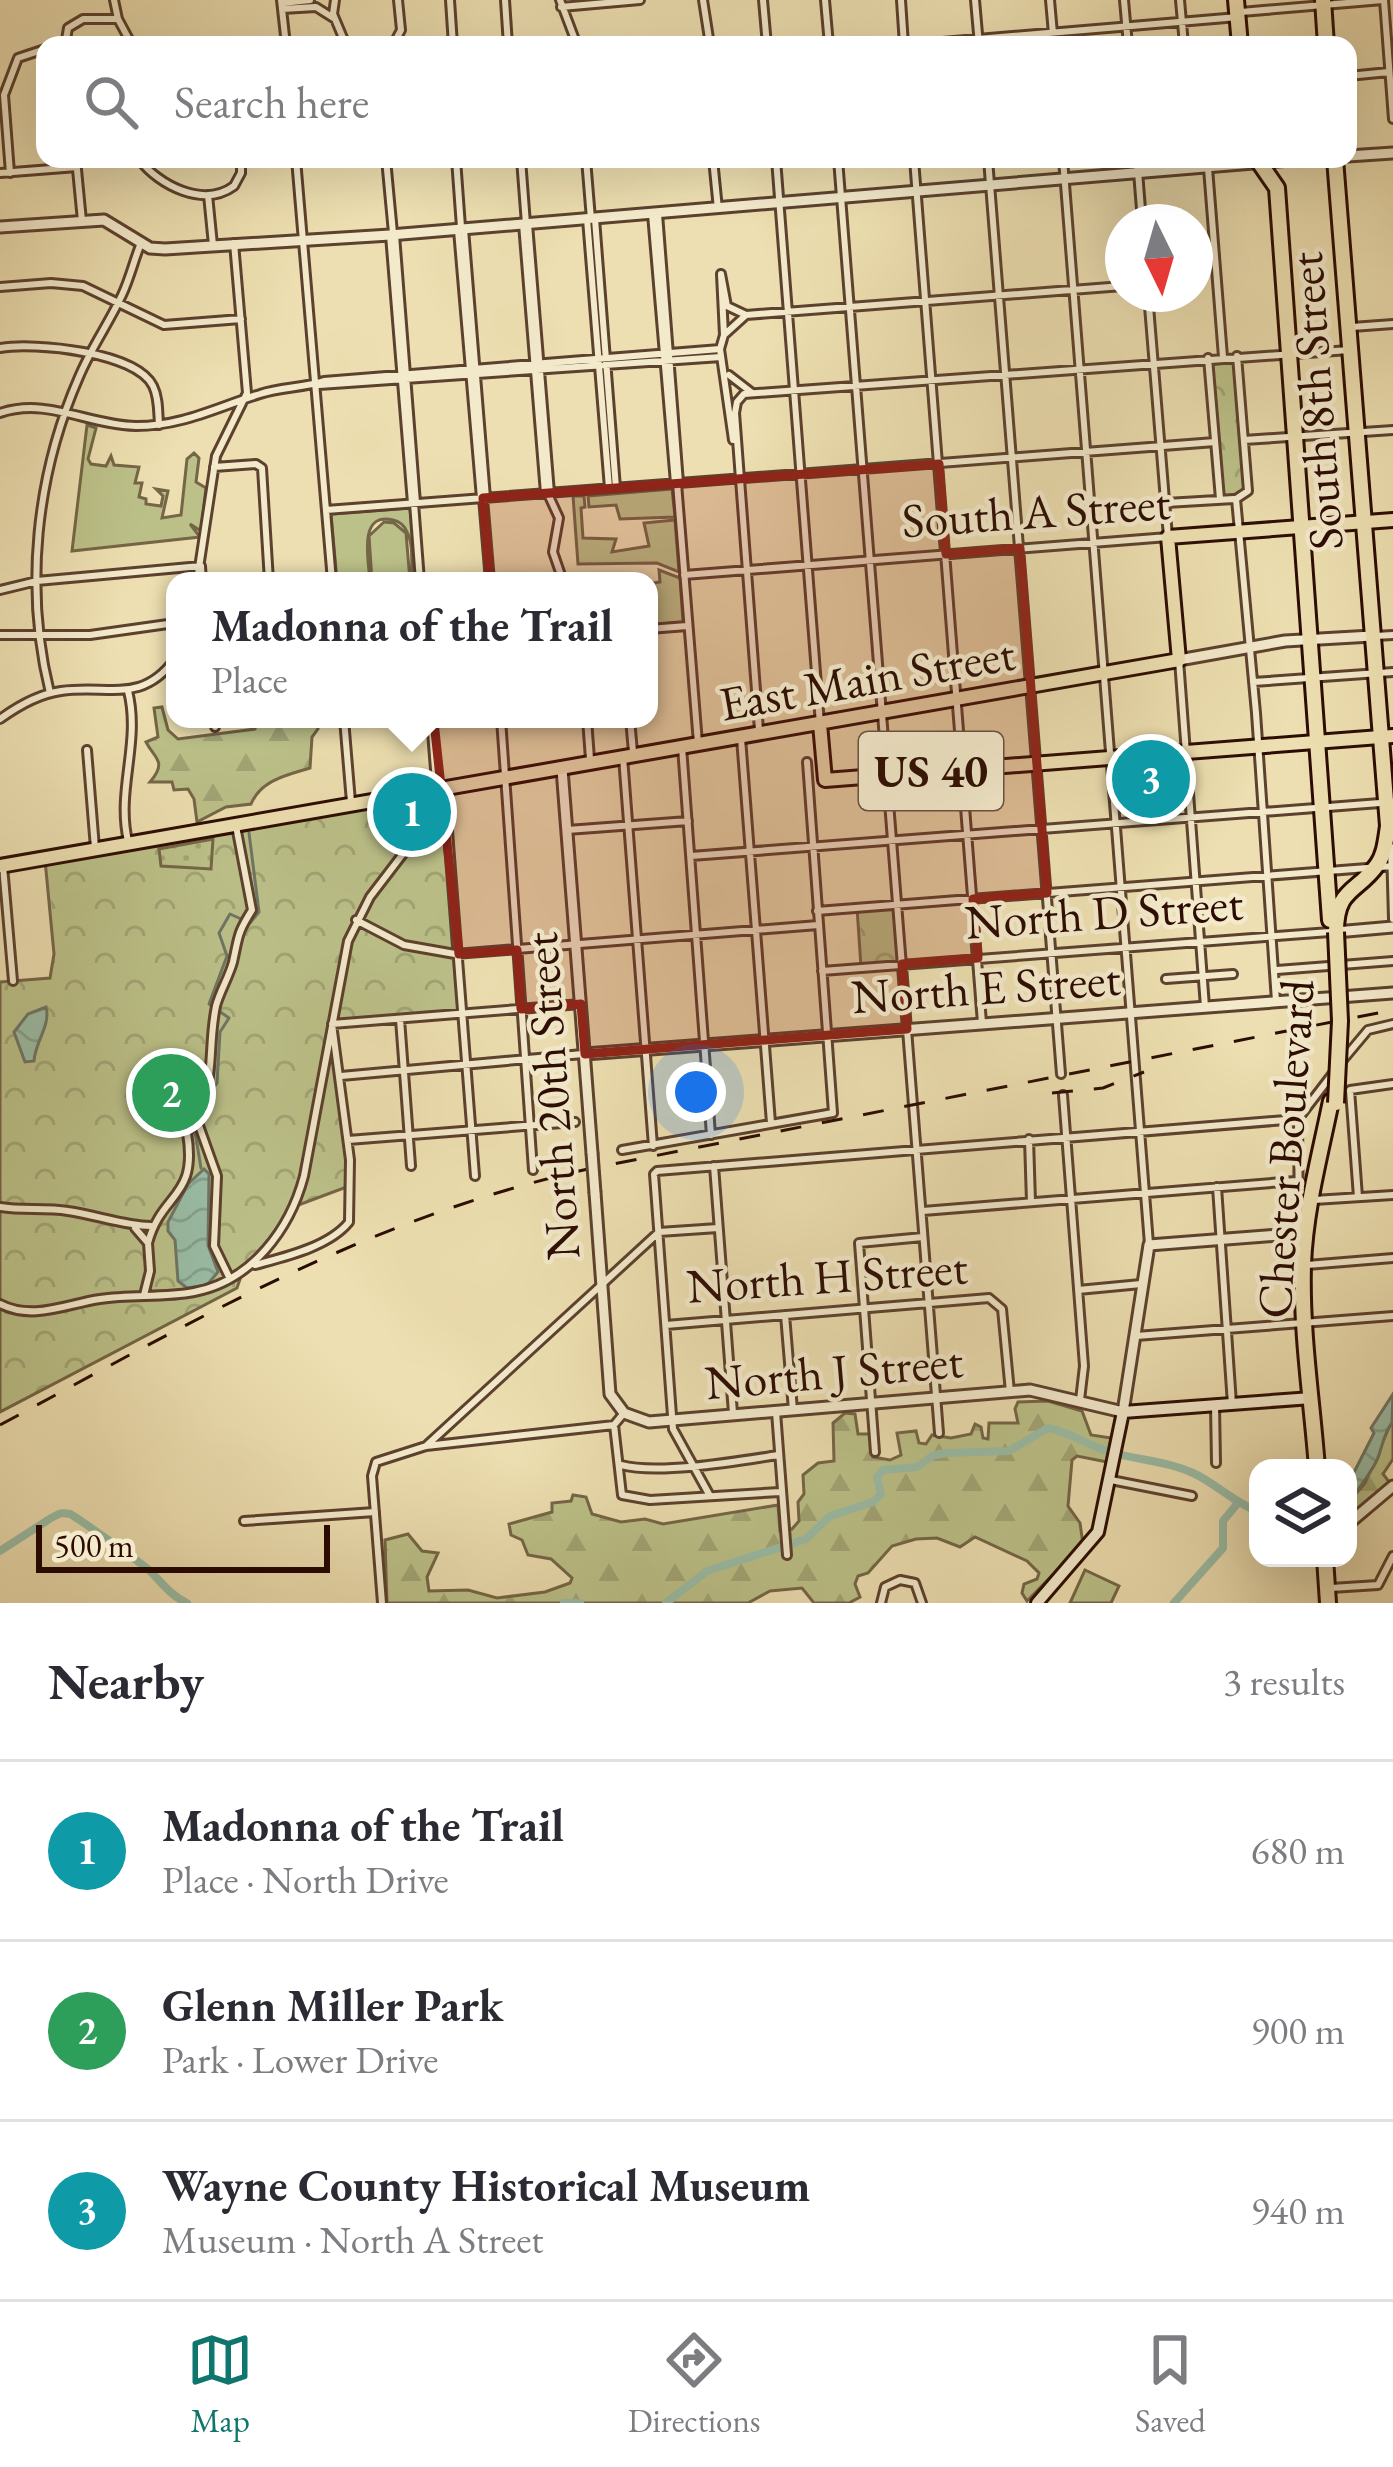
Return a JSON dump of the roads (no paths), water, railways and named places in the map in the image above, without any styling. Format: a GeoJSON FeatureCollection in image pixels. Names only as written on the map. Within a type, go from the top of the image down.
{"type":"FeatureCollection","features":[{"type":"Feature","properties":{"kind":"highway"},"geometry":{"type":"LineString","coordinates":[[1323,3],[1326,36]]}},
{"type":"Feature","properties":{"kind":"highway","name":"Chester Boulevard"},"geometry":{"type":"LineString","coordinates":[[1264,168],[1277,188],[1337,997],[1333,1102],[1305,1233],[1316,1459]]}},
{"type":"Feature","properties":{"kind":"highway","name":"South 8th Street"},"geometry":{"type":"LineString","coordinates":[[1337,168],[1375,673],[1386,737],[1387,866]]}},
{"type":"Feature","properties":{"kind":"highway","name":"Chester Boulevard"},"geometry":{"type":"LineString","coordinates":[[1333,932],[1339,905],[1354,884],[1387,866]]}},
{"type":"Feature","properties":{"kind":"main road","name":"South A Street"},"geometry":{"type":"LineString","coordinates":[[1168,537],[1393,520]]}},
{"type":"Feature","properties":{"kind":"main road"},"geometry":{"type":"LineString","coordinates":[[1168,537],[1179,660]]}},
{"type":"Feature","properties":{"kind":"main road","name":"East Main Street"},"geometry":{"type":"LineString","coordinates":[[2,866],[1179,660]]}},
{"type":"Feature","properties":{"kind":"main road","name":"US 40"},"geometry":{"type":"LineString","coordinates":[[820,724],[825,780],[1386,737]]}},
{"type":"Feature","properties":{"kind":"main road","name":"North J Street"},"geometry":{"type":"LineString","coordinates":[[1123,1412],[1312,1398]]}},
{"type":"Feature","properties":{"kind":"main road"},"geometry":{"type":"LineString","coordinates":[[1037,1603],[1096,1537],[1123,1412]]}},
{"type":"Feature","properties":{"kind":"street"},"geometry":{"type":"LineString","coordinates":[[114,0],[127,36]]}},
{"type":"Feature","properties":{"kind":"street"},"geometry":{"type":"LineString","coordinates":[[282,4],[310,0]]}},
{"type":"Feature","properties":{"kind":"street"},"geometry":{"type":"LineString","coordinates":[[335,0],[335,20],[342,36]]}},
{"type":"Feature","properties":{"kind":"street"},"geometry":{"type":"LineString","coordinates":[[398,0],[398,36]]}},
{"type":"Feature","properties":{"kind":"street"},"geometry":{"type":"LineString","coordinates":[[449,0],[452,36]]}},
{"type":"Feature","properties":{"kind":"street"},"geometry":{"type":"LineString","coordinates":[[505,0],[507,36]]}},
{"type":"Feature","properties":{"kind":"street"},"geometry":{"type":"LineString","coordinates":[[574,36],[561,3],[640,0]]}},
{"type":"Feature","properties":{"kind":"street"},"geometry":{"type":"LineString","coordinates":[[703,0],[709,36]]}},
{"type":"Feature","properties":{"kind":"street"},"geometry":{"type":"LineString","coordinates":[[763,0],[766,36]]}},
{"type":"Feature","properties":{"kind":"street"},"geometry":{"type":"LineString","coordinates":[[825,0],[828,36]]}},
{"type":"Feature","properties":{"kind":"street"},"geometry":{"type":"LineString","coordinates":[[901,0],[905,36]]}},
{"type":"Feature","properties":{"kind":"street"},"geometry":{"type":"LineString","coordinates":[[975,0],[978,36]]}},
{"type":"Feature","properties":{"kind":"street"},"geometry":{"type":"LineString","coordinates":[[1050,0],[1053,36]]}},
{"type":"Feature","properties":{"kind":"street"},"geometry":{"type":"LineString","coordinates":[[1124,0],[1127,36]]}},
{"type":"Feature","properties":{"kind":"street"},"geometry":{"type":"LineString","coordinates":[[1180,0],[1183,36]]}},
{"type":"Feature","properties":{"kind":"street"},"geometry":{"type":"LineString","coordinates":[[1023,36],[1182,21],[1237,10],[1383,0],[1393,119]]}},
{"type":"Feature","properties":{"kind":"street"},"geometry":{"type":"LineString","coordinates":[[282,4],[316,7],[335,20]]}},
{"type":"Feature","properties":{"kind":"street"},"geometry":{"type":"LineString","coordinates":[[282,4],[285,36]]}},
{"type":"Feature","properties":{"kind":"street"},"geometry":{"type":"LineString","coordinates":[[67,36],[68,28],[78,21],[118,19]]}},
{"type":"Feature","properties":{"kind":"street"},"geometry":{"type":"LineString","coordinates":[[10,172],[5,86],[18,58],[36,52]]}},
{"type":"Feature","properties":{"kind":"street"},"geometry":{"type":"LineString","coordinates":[[1357,75],[1389,72]]}},
{"type":"Feature","properties":{"kind":"street"},"geometry":{"type":"LineString","coordinates":[[1357,155],[1393,153]]}},
{"type":"Feature","properties":{"kind":"street"},"geometry":{"type":"LineString","coordinates":[[0,173],[39,168]]}},
{"type":"Feature","properties":{"kind":"street"},"geometry":{"type":"LineString","coordinates":[[77,168],[82,221]]}},
{"type":"Feature","properties":{"kind":"street"},"geometry":{"type":"LineString","coordinates":[[149,168],[166,183],[208,195],[234,186],[241,168]]}},
{"type":"Feature","properties":{"kind":"street"},"geometry":{"type":"LineString","coordinates":[[297,168],[331,572]]}},
{"type":"Feature","properties":{"kind":"street"},"geometry":{"type":"LineString","coordinates":[[387,168],[419,572]]}},
{"type":"Feature","properties":{"kind":"street"},"geometry":{"type":"LineString","coordinates":[[457,168],[489,572]]}},
{"type":"Feature","properties":{"kind":"street"},"geometry":{"type":"LineString","coordinates":[[522,168],[548,493],[559,518],[553,552],[559,572]]}},
{"type":"Feature","properties":{"kind":"street"},"geometry":{"type":"LineString","coordinates":[[587,168],[613,488]]}},
{"type":"Feature","properties":{"kind":"street"},"geometry":{"type":"LineString","coordinates":[[714,168],[718,209]]}},
{"type":"Feature","properties":{"kind":"street"},"geometry":{"type":"LineString","coordinates":[[777,168],[820,724]]}},
{"type":"Feature","properties":{"kind":"street"},"geometry":{"type":"LineString","coordinates":[[839,168],[939,1433]]}},
{"type":"Feature","properties":{"kind":"street"},"geometry":{"type":"LineString","coordinates":[[915,168],[982,1023]]}},
{"type":"Feature","properties":{"kind":"street"},"geometry":{"type":"LineString","coordinates":[[989,168],[1061,1074]]}},
{"type":"Feature","properties":{"kind":"street"},"geometry":{"type":"LineString","coordinates":[[1064,168],[1149,1245],[1123,1412]]}},
{"type":"Feature","properties":{"kind":"street"},"geometry":{"type":"LineString","coordinates":[[1138,168],[1140,204]]}},
{"type":"Feature","properties":{"kind":"street"},"geometry":{"type":"LineString","coordinates":[[0,227],[112,223],[160,250],[842,199],[1172,168]]}},
{"type":"Feature","properties":{"kind":"street"},"geometry":{"type":"LineString","coordinates":[[1208,168],[1223,357]]}},
{"type":"Feature","properties":{"kind":"street"},"geometry":{"type":"LineString","coordinates":[[208,195],[213,245]]}},
{"type":"Feature","properties":{"kind":"street"},"geometry":{"type":"LineString","coordinates":[[655,214],[698,745]]}},
{"type":"Feature","properties":{"kind":"street"},"geometry":{"type":"LineString","coordinates":[[50,693],[37,581],[43,497],[65,412],[120,301],[141,243]]}},
{"type":"Feature","properties":{"kind":"street"},"geometry":{"type":"LineString","coordinates":[[200,572],[214,467],[225,434],[245,399],[234,243]]}},
{"type":"Feature","properties":{"kind":"street"},"geometry":{"type":"LineString","coordinates":[[759,734],[738,479],[720,353],[722,274],[727,306],[746,315],[1105,287]]}},
{"type":"Feature","properties":{"kind":"street"},"geometry":{"type":"LineString","coordinates":[[0,286],[74,284],[164,325],[241,319]]}},
{"type":"Feature","properties":{"kind":"street"},"geometry":{"type":"LineString","coordinates":[[1150,312],[1168,537]]}},
{"type":"Feature","properties":{"kind":"street"},"geometry":{"type":"LineString","coordinates":[[724,335],[746,315]]}},
{"type":"Feature","properties":{"kind":"street"},"geometry":{"type":"LineString","coordinates":[[1348,327],[1393,324]]}},
{"type":"Feature","properties":{"kind":"street"},"geometry":{"type":"LineString","coordinates":[[0,348],[49,344],[141,373],[156,394],[159,424]]}},
{"type":"Feature","properties":{"kind":"street"},"geometry":{"type":"LineString","coordinates":[[738,479],[735,413],[740,398],[752,392],[1350,350]]}},
{"type":"Feature","properties":{"kind":"street"},"geometry":{"type":"LineString","coordinates":[[0,413],[33,406],[118,425],[159,424],[204,416],[279,388],[720,353]]}},
{"type":"Feature","properties":{"kind":"street"},"geometry":{"type":"LineString","coordinates":[[1166,503],[1235,499],[1248,490],[1237,356]]}},
{"type":"Feature","properties":{"kind":"street"},"geometry":{"type":"LineString","coordinates":[[1208,358],[1220,500]]}},
{"type":"Feature","properties":{"kind":"street"},"geometry":{"type":"LineString","coordinates":[[726,372],[752,392]]}},
{"type":"Feature","properties":{"kind":"street"},"geometry":{"type":"LineString","coordinates":[[1244,440],[1393,430]]}},
{"type":"Feature","properties":{"kind":"street"},"geometry":{"type":"LineString","coordinates":[[326,510],[1215,442]]}},
{"type":"Feature","properties":{"kind":"street"},"geometry":{"type":"LineString","coordinates":[[214,467],[256,464],[263,471],[269,572]]}},
{"type":"Feature","properties":{"kind":"street"},"geometry":{"type":"LineString","coordinates":[[1235,499],[1276,1001]]}},
{"type":"Feature","properties":{"kind":"street","name":"South A Street"},"geometry":{"type":"LineString","coordinates":[[685,574],[1168,537]]}},
{"type":"Feature","properties":{"kind":"street"},"geometry":{"type":"LineString","coordinates":[[0,590],[37,581],[200,566]]}},
{"type":"Feature","properties":{"kind":"street"},"geometry":{"type":"LineString","coordinates":[[0,635],[112,633],[166,624]]}},
{"type":"Feature","properties":{"kind":"street"},"geometry":{"type":"LineString","coordinates":[[658,628],[688,626]]}},
{"type":"Feature","properties":{"kind":"street","name":"East Main Street"},"geometry":{"type":"LineString","coordinates":[[1179,660],[1311,639],[1393,635]]}},
{"type":"Feature","properties":{"kind":"street"},"geometry":{"type":"LineString","coordinates":[[1179,660],[1205,1007]]}},
{"type":"Feature","properties":{"kind":"street"},"geometry":{"type":"LineString","coordinates":[[0,719],[50,693],[128,691],[153,680],[166,668]]}},
{"type":"Feature","properties":{"kind":"street"},"geometry":{"type":"LineString","coordinates":[[1253,682],[1393,671]]}},
{"type":"Feature","properties":{"kind":"street"},"geometry":{"type":"LineString","coordinates":[[128,691],[134,742],[124,781],[128,845]]}},
{"type":"Feature","properties":{"kind":"street"},"geometry":{"type":"LineString","coordinates":[[345,728],[352,806]]}},
{"type":"Feature","properties":{"kind":"street"},"geometry":{"type":"LineString","coordinates":[[432,728],[438,790],[446,806],[476,1176]]}},
{"type":"Feature","properties":{"kind":"street"},"geometry":{"type":"LineString","coordinates":[[502,728],[533,1170]]}},
{"type":"Feature","properties":{"kind":"street"},"geometry":{"type":"LineString","coordinates":[[588,728],[590,763]]}},
{"type":"Feature","properties":{"kind":"street"},"geometry":{"type":"LineString","coordinates":[[630,728],[628,825],[653,1146]]}},
{"type":"Feature","properties":{"kind":"street"},"geometry":{"type":"LineString","coordinates":[[741,738],[771,1124]]}},
{"type":"Feature","properties":{"kind":"street"},"geometry":{"type":"LineString","coordinates":[[682,747],[711,1135]]}},
{"type":"Feature","properties":{"kind":"street"},"geometry":{"type":"LineString","coordinates":[[87,750],[96,851]]}},
{"type":"Feature","properties":{"kind":"street"},"geometry":{"type":"LineString","coordinates":[[622,1150],[832,1113],[807,762]]}},
{"type":"Feature","properties":{"kind":"street","name":"North 20th Street"},"geometry":{"type":"LineString","coordinates":[[562,769],[609,1387],[624,1413]]}},
{"type":"Feature","properties":{"kind":"street"},"geometry":{"type":"LineString","coordinates":[[808,782],[825,780]]}},
{"type":"Feature","properties":{"kind":"street"},"geometry":{"type":"LineString","coordinates":[[242,1270],[271,1246],[301,1188],[340,971],[356,920],[422,830],[438,790]]}},
{"type":"Feature","properties":{"kind":"street"},"geometry":{"type":"LineString","coordinates":[[691,856],[1389,802]]}},
{"type":"Feature","properties":{"kind":"street"},"geometry":{"type":"LineString","coordinates":[[567,830],[688,821]]}},
{"type":"Feature","properties":{"kind":"street"},"geometry":{"type":"LineString","coordinates":[[144,1295],[152,1226],[189,1175],[192,1126],[213,1071],[216,1007],[233,962],[236,936],[252,903],[236,826]]}},
{"type":"Feature","properties":{"kind":"street"},"geometry":{"type":"LineString","coordinates":[[2,866],[13,981]]}},
{"type":"Feature","properties":{"kind":"street"},"geometry":{"type":"LineString","coordinates":[[817,911],[1303,873],[1327,877],[1387,866],[1393,923]]}},
{"type":"Feature","properties":{"kind":"street"},"geometry":{"type":"LineString","coordinates":[[356,920],[423,952],[459,954],[818,925]]}},
{"type":"Feature","properties":{"kind":"street","name":"North D Street"},"geometry":{"type":"LineString","coordinates":[[822,970],[1333,932],[1393,923]]}},
{"type":"Feature","properties":{"kind":"street"},"geometry":{"type":"LineString","coordinates":[[1275,970],[1393,961]]}},
{"type":"Feature","properties":{"kind":"street"},"geometry":{"type":"LineString","coordinates":[[1166,979],[1233,974]]}},
{"type":"Feature","properties":{"kind":"street","name":"North E Street"},"geometry":{"type":"LineString","coordinates":[[584,1054],[1393,993]]}},
{"type":"Feature","properties":{"kind":"street"},"geometry":{"type":"LineString","coordinates":[[332,1024],[581,1004]]}},
{"type":"Feature","properties":{"kind":"street"},"geometry":{"type":"LineString","coordinates":[[400,1018],[412,1166]]}},
{"type":"Feature","properties":{"kind":"street"},"geometry":{"type":"LineString","coordinates":[[0,1304],[32,1312],[198,1292],[347,1226],[352,1198],[348,1140],[332,1024]]}},
{"type":"Feature","properties":{"kind":"street"},"geometry":{"type":"LineString","coordinates":[[710,1496],[676,1437],[673,1420],[654,1174],[659,1170],[1298,1119],[1368,1030],[1393,1024]]}},
{"type":"Feature","properties":{"kind":"street"},"geometry":{"type":"LineString","coordinates":[[341,1076],[584,1054]]}},
{"type":"Feature","properties":{"kind":"street"},"geometry":{"type":"LineString","coordinates":[[1358,1197],[1350,1090],[1393,1084]]}},
{"type":"Feature","properties":{"kind":"street"},"geometry":{"type":"LineString","coordinates":[[1063,1095],[1084,1378],[1080,1400]]}},
{"type":"Feature","properties":{"kind":"street","name":"Chester Boulevard"},"geometry":{"type":"LineString","coordinates":[[1298,1119],[1296,1181],[1305,1233]]}},
{"type":"Feature","properties":{"kind":"street"},"geometry":{"type":"LineString","coordinates":[[348,1140],[575,1122]]}},
{"type":"Feature","properties":{"kind":"street"},"geometry":{"type":"LineString","coordinates":[[192,1126],[217,1176],[214,1246],[229,1277]]}},
{"type":"Feature","properties":{"kind":"street"},"geometry":{"type":"LineString","coordinates":[[1029,1139],[1031,1202]]}},
{"type":"Feature","properties":{"kind":"street"},"geometry":{"type":"LineString","coordinates":[[714,1166],[733,1415]]}},
{"type":"Feature","properties":{"kind":"street"},"geometry":{"type":"LineString","coordinates":[[921,1211],[1296,1181]]}},
{"type":"Feature","properties":{"kind":"street"},"geometry":{"type":"LineString","coordinates":[[1217,1187],[1232,1404]]}},
{"type":"Feature","properties":{"kind":"street"},"geometry":{"type":"LineString","coordinates":[[1314,1200],[1393,1195]]}},
{"type":"Feature","properties":{"kind":"street"},"geometry":{"type":"LineString","coordinates":[[0,1207],[122,1220],[148,1243]]}},
{"type":"Feature","properties":{"kind":"street"},"geometry":{"type":"LineString","coordinates":[[135,1228],[152,1226]]}},
{"type":"Feature","properties":{"kind":"street"},"geometry":{"type":"LineString","coordinates":[[426,1446],[659,1232],[718,1228]]}},
{"type":"Feature","properties":{"kind":"street"},"geometry":{"type":"LineString","coordinates":[[1149,1245],[1305,1233]]}},
{"type":"Feature","properties":{"kind":"street"},"geometry":{"type":"LineString","coordinates":[[875,1452],[859,1243],[923,1237]]}},
{"type":"Feature","properties":{"kind":"street"},"geometry":{"type":"LineString","coordinates":[[1306,1265],[1393,1258]]}},
{"type":"Feature","properties":{"kind":"street"},"geometry":{"type":"LineString","coordinates":[[1078,1289],[1144,1283]]}},
{"type":"Feature","properties":{"kind":"street","name":"North H Street"},"geometry":{"type":"LineString","coordinates":[[666,1325],[994,1300],[1002,1309],[1010,1392]]}},
{"type":"Feature","properties":{"kind":"street"},"geometry":{"type":"LineString","coordinates":[[785,1315],[793,1410]]}},
{"type":"Feature","properties":{"kind":"street"},"geometry":{"type":"LineString","coordinates":[[1136,1336],[1393,1316]]}},
{"type":"Feature","properties":{"kind":"street","name":"North J Street"},"geometry":{"type":"LineString","coordinates":[[624,1413],[644,1422],[1036,1391],[1123,1412]]}},
{"type":"Feature","properties":{"kind":"street"},"geometry":{"type":"LineString","coordinates":[[1215,1405],[1216,1462]]}},
{"type":"Feature","properties":{"kind":"street"},"geometry":{"type":"LineString","coordinates":[[776,1412],[787,1555]]}},
{"type":"Feature","properties":{"kind":"street"},"geometry":{"type":"LineString","coordinates":[[382,1602],[374,1466],[384,1458],[426,1446],[614,1425],[624,1413]]}},
{"type":"Feature","properties":{"kind":"street"},"geometry":{"type":"LineString","coordinates":[[614,1425],[622,1496],[644,1500],[780,1492]]}},
{"type":"Feature","properties":{"kind":"street"},"geometry":{"type":"LineString","coordinates":[[621,1466],[696,1466],[778,1455]]}},
{"type":"Feature","properties":{"kind":"street"},"geometry":{"type":"LineString","coordinates":[[1111,1480],[1192,1496]]}},
{"type":"Feature","properties":{"kind":"street"},"geometry":{"type":"LineString","coordinates":[[1357,1516],[1393,1486]]}},
{"type":"Feature","properties":{"kind":"street"},"geometry":{"type":"LineString","coordinates":[[244,1521],[375,1512]]}},
{"type":"Feature","properties":{"kind":"street"},"geometry":{"type":"LineString","coordinates":[[1328,1595],[1378,1585],[1393,1556]]}},
{"type":"Feature","properties":{"kind":"street"},"geometry":{"type":"LineString","coordinates":[[881,1603],[885,1587],[906,1580],[916,1585],[922,1603]]}},
{"type":"Feature","properties":{"kind":"water"},"geometry":{"type":"Polygon","coordinates":[[[46,1007],[34,1061],[25,1062],[14,1032],[28,1014],[46,1007]]]}},
{"type":"Feature","properties":{"kind":"water"},"geometry":{"type":"Polygon","coordinates":[[[204,1169],[209,1174],[208,1245],[218,1272],[207,1285],[187,1288],[178,1281],[175,1240],[168,1222],[188,1184],[204,1169]]]}},
{"type":"Feature","properties":{"kind":"water"},"geometry":{"type":"Polygon","coordinates":[[[1393,1394],[1392,1423],[1377,1460],[1357,1491],[1357,1466],[1374,1433],[1371,1428],[1393,1394]]]}},
{"type":"Feature","properties":{"kind":"waterway"},"geometry":{"type":"LineString","coordinates":[[201,1168],[184,1103],[191,1088],[212,1090],[217,1083],[220,1032],[229,1018],[209,1004],[227,956],[219,933],[230,914],[250,923],[259,912],[249,833]]}},
{"type":"Feature","properties":{"kind":"waterway"},"geometry":{"type":"LineString","coordinates":[[666,1603],[707,1571],[806,1539],[830,1516],[873,1502],[881,1494],[877,1477],[883,1470],[917,1467],[946,1453],[1009,1451],[1048,1428],[1110,1452],[1183,1469],[1249,1507]]}},
{"type":"Feature","properties":{"kind":"waterway"},"geometry":{"type":"LineString","coordinates":[[1174,1603],[1223,1548],[1223,1521],[1237,1504]]}},
{"type":"Feature","properties":{"kind":"waterway"},"geometry":{"type":"LineString","coordinates":[[0,1551],[51,1518],[70,1514],[187,1603]]}},
{"type":"Feature","properties":{"kind":"waterway"},"geometry":{"type":"LineString","coordinates":[[564,1603],[580,1603]]}},
{"type":"Feature","properties":{"kind":"railway"},"geometry":{"type":"LineString","coordinates":[[0,1425],[285,1276],[431,1215],[508,1190],[588,1169],[1393,1010]]}},
{"type":"Feature","properties":{"kind":"railway"},"geometry":{"type":"LineString","coordinates":[[1052,1093],[1103,1088],[1144,1072]]}},
{"type":"Feature","properties":{"kind":"place","name":"Wayne County Historical Museum"},"geometry":{"type":"Point","coordinates":[1151,779]}},
{"type":"Feature","properties":{"kind":"place","name":"Madonna of the Trail"},"geometry":{"type":"Point","coordinates":[412,812]}},
{"type":"Feature","properties":{"kind":"place","name":"Glenn Miller Park"},"geometry":{"type":"Point","coordinates":[171,1093]}}]}
